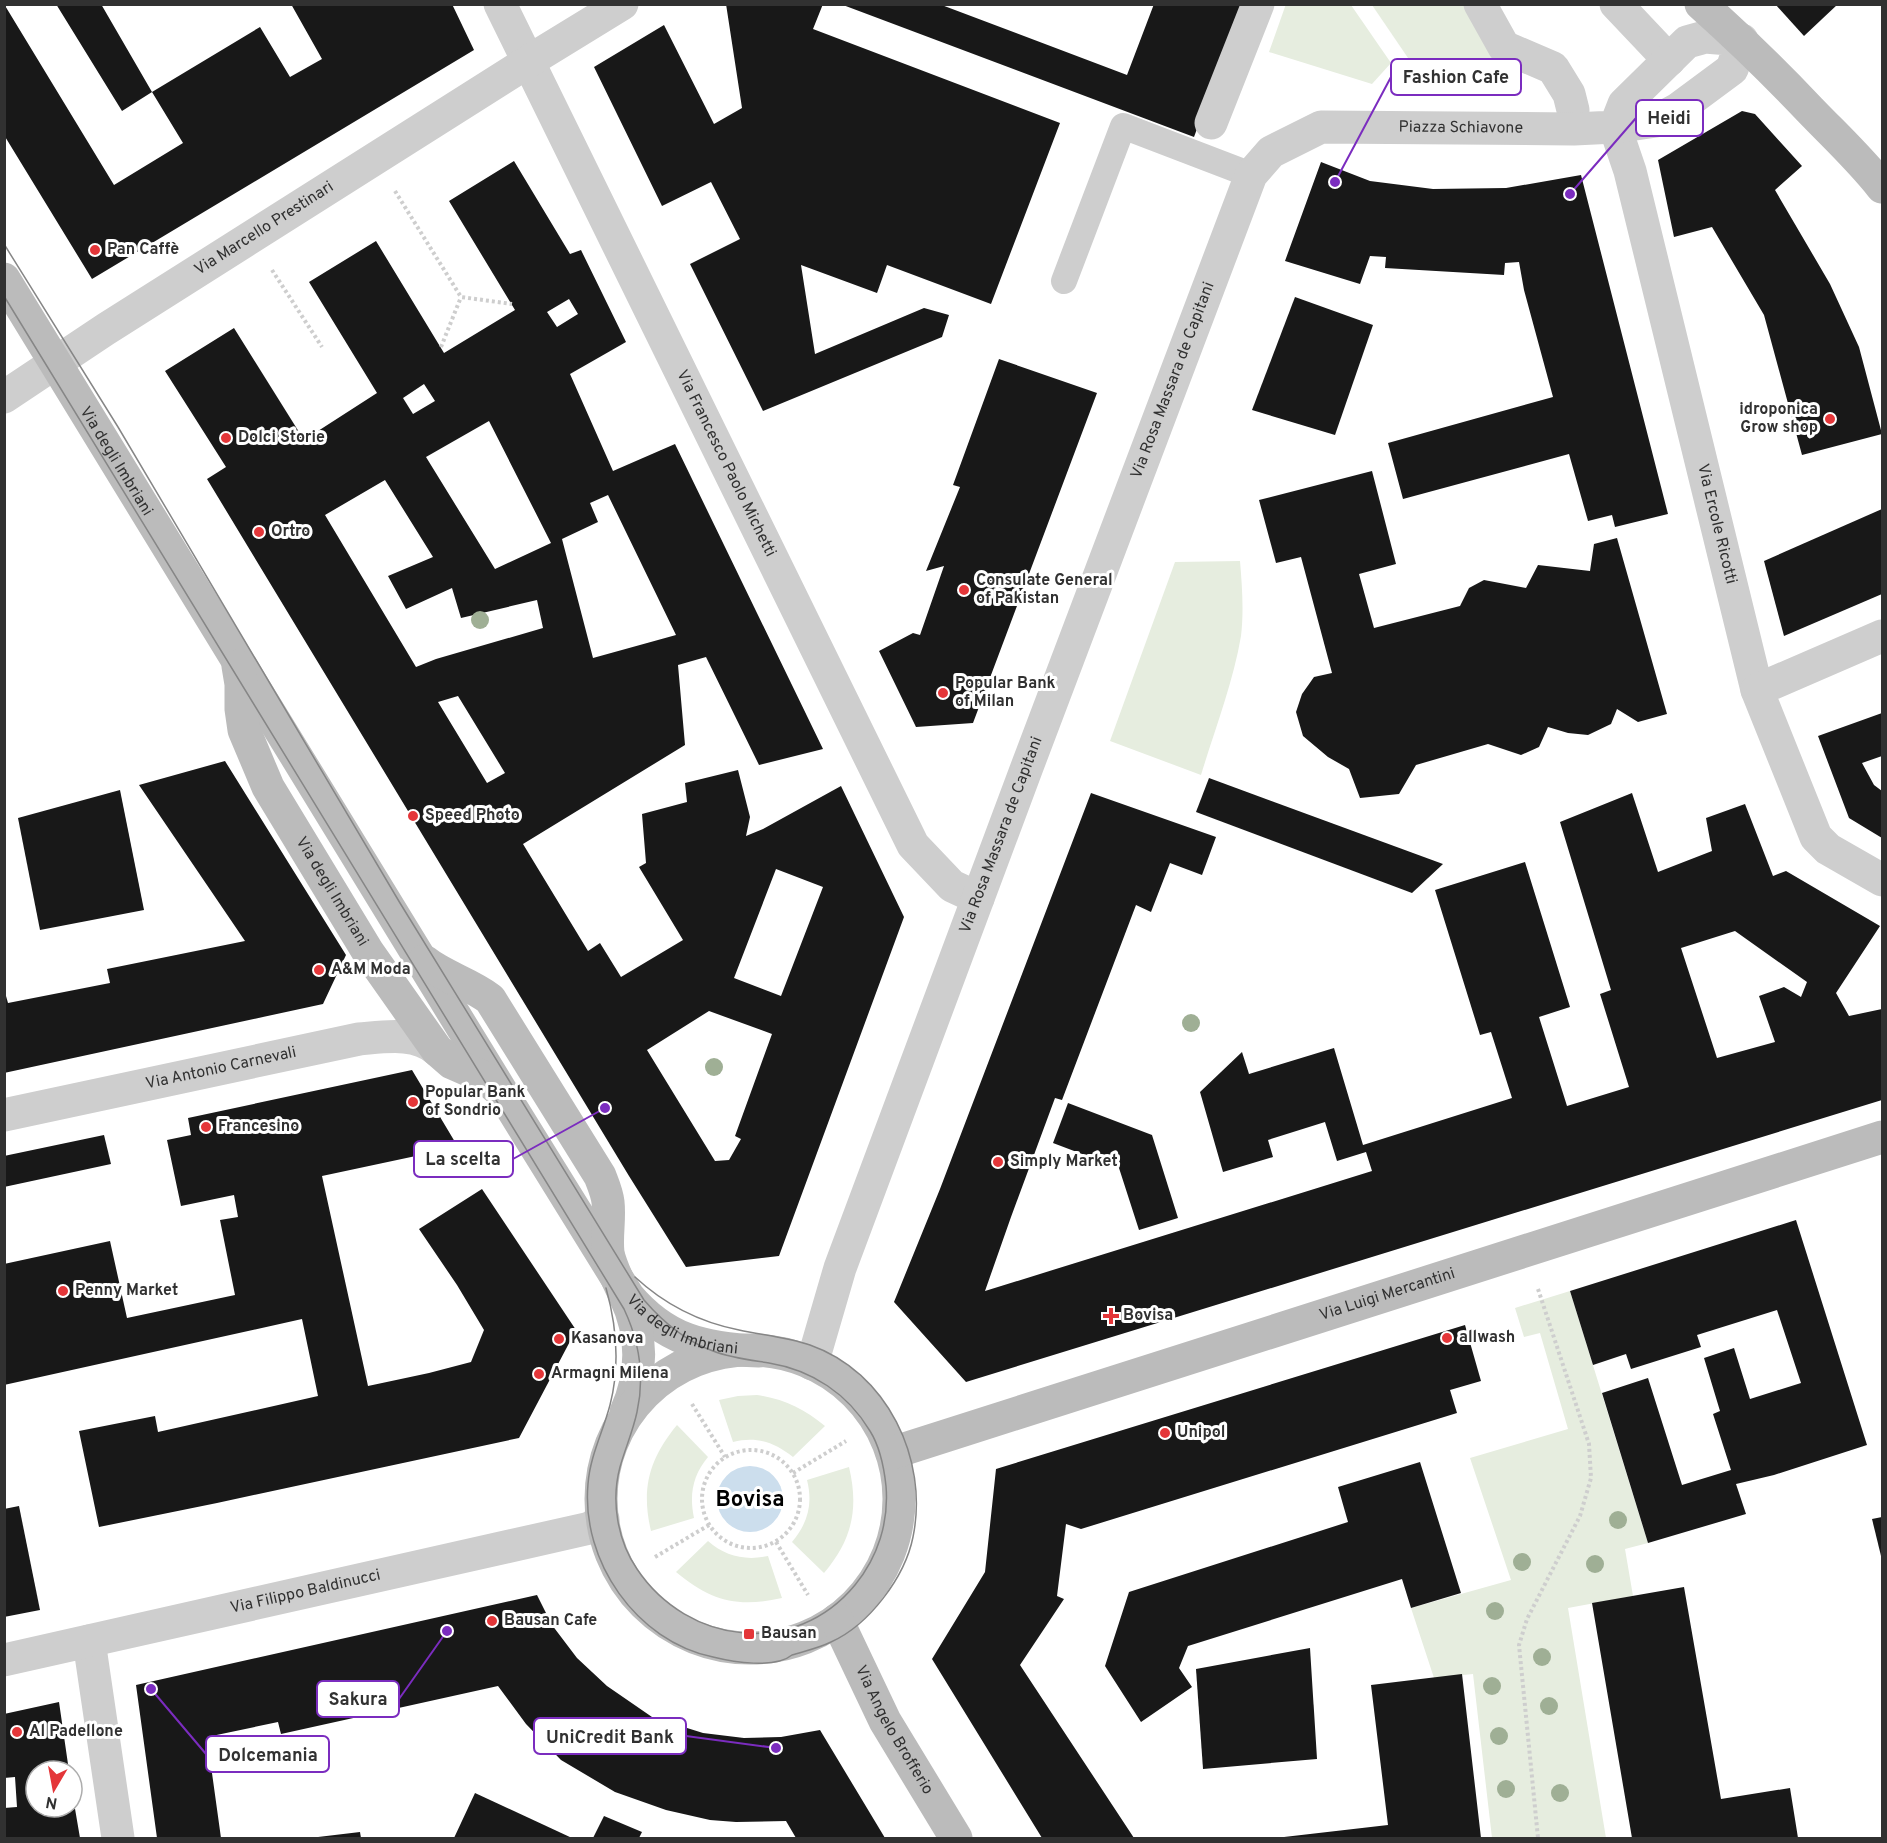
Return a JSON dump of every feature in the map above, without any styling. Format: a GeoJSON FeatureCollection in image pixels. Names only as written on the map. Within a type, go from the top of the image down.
{"type":"FeatureCollection","features":[{"type":"Feature","properties":{"kind":"street","name":"Via Francesco Paolo Michetti"},"geometry":{"type":"LineString","coordinates":[[500,4],[913,845],[952,886],[978,898]]}},
{"type":"Feature","properties":{"kind":"street","name":"Via Marcello Prestinari"},"geometry":{"type":"LineString","coordinates":[[4,397],[88,340],[622,4]]}},
{"type":"Feature","properties":{"kind":"street"},"geometry":{"type":"LineString","coordinates":[[1211,123],[1258,4]]}},
{"type":"Feature","properties":{"kind":"street"},"geometry":{"type":"LineString","coordinates":[[1480,4],[1504,47],[1553,68],[1569,94],[1573,110]]}},
{"type":"Feature","properties":{"kind":"street"},"geometry":{"type":"LineString","coordinates":[[1616,4],[1669,60]]}},
{"type":"Feature","properties":{"kind":"street"},"geometry":{"type":"LineString","coordinates":[[1701,4],[1742,40],[1862,162],[1882,187]]}},
{"type":"Feature","properties":{"kind":"street"},"geometry":{"type":"LineString","coordinates":[[1615,127],[1624,104],[1687,42],[1705,37],[1742,40]]}},
{"type":"Feature","properties":{"kind":"street","name":"Piazza Schiavone"},"geometry":{"type":"LineString","coordinates":[[1251,175],[1271,152],[1321,127],[1548,129],[1615,127],[1656,121],[1678,109],[1732,69],[1742,40]]}},
{"type":"Feature","properties":{"kind":"street","name":"Via Ercole Ricotti"},"geometry":{"type":"LineString","coordinates":[[1615,127],[1630,171],[1757,690],[1815,837],[1828,849],[1882,880]]}},
{"type":"Feature","properties":{"kind":"street","name":"Via Rosa Massara de Capitani"},"geometry":{"type":"LineString","coordinates":[[812,1364],[840,1268],[1251,175]]}},
{"type":"Feature","properties":{"kind":"street","name":"Via degli Imbriani"},"geometry":{"type":"LineString","coordinates":[[4,279],[616,1279],[641,1310],[676,1336],[707,1346],[759,1351]]}},
{"type":"Feature","properties":{"kind":"street"},"geometry":{"type":"LineString","coordinates":[[1757,690],[1882,636]]}},
{"type":"Feature","properties":{"kind":"street","name":"Via degli Imbriani"},"geometry":{"type":"LineString","coordinates":[[229,646],[240,676],[244,730],[268,787],[368,952],[437,1050],[452,1063],[487,1079],[506,1099]]}},
{"type":"Feature","properties":{"kind":"street","name":"Via degli Imbriani"},"geometry":{"type":"LineString","coordinates":[[415,950],[434,969],[468,985],[490,999],[600,1176],[605,1188],[608,1201],[608,1253],[616,1279],[633,1316],[640,1359],[635,1389],[614,1438]]}},
{"type":"Feature","properties":{"kind":"street","name":"Via Antonio Carnevali"},"geometry":{"type":"LineString","coordinates":[[4,1115],[348,1041],[380,1037],[414,1038],[426,1042],[437,1050]]}},
{"type":"Feature","properties":{"kind":"street","name":"Via Luigi Mercantini"},"geometry":{"type":"LineString","coordinates":[[892,1453],[1882,1137]]}},
{"type":"Feature","properties":{"kind":"street"},"geometry":{"type":"LineString","coordinates":[[732,1351],[759,1351],[786,1355],[812,1364],[836,1378],[857,1395],[884,1432],[892,1453],[898,1480],[900,1507],[886,1560],[873,1584],[855,1605],[837,1620],[817,1632],[795,1641],[769,1647],[732,1646],[714,1644],[688,1635],[665,1621],[644,1603],[629,1586],[609,1546],[603,1519],[601,1491],[614,1438],[628,1414],[645,1393],[673,1372],[714,1355],[732,1351]]}},
{"type":"Feature","properties":{"kind":"street","name":"Via Filippo Baldinucci"},"geometry":{"type":"LineString","coordinates":[[4,1660],[590,1528],[603,1519]]}},
{"type":"Feature","properties":{"kind":"street","name":"Via Angelo Brofferio"},"geometry":{"type":"LineString","coordinates":[[837,1620],[885,1721],[956,1839]]}},
{"type":"Feature","properties":{"kind":"street"},"geometry":{"type":"LineString","coordinates":[[89,1641],[118,1839]]}},
{"type":"Feature","properties":{"kind":"lane"},"geometry":{"type":"LineString","coordinates":[[1064,280],[1123,126],[1251,175]]}},
{"type":"Feature","properties":{"kind":"path"},"geometry":{"type":"LineString","coordinates":[[393,189],[461,297],[512,304]]}},
{"type":"Feature","properties":{"kind":"path"},"geometry":{"type":"LineString","coordinates":[[269,265],[322,347]]}},
{"type":"Feature","properties":{"kind":"path"},"geometry":{"type":"LineString","coordinates":[[441,347],[461,297]]}},
{"type":"Feature","properties":{"kind":"path"},"geometry":{"type":"LineString","coordinates":[[1526,1251],[1589,1444],[1591,1478],[1580,1516],[1527,1619],[1519,1646],[1538,1839]]}},
{"type":"Feature","properties":{"kind":"path"},"geometry":{"type":"LineString","coordinates":[[693,1404],[725,1457]]}},
{"type":"Feature","properties":{"kind":"path"},"geometry":{"type":"LineString","coordinates":[[793,1473],[846,1441]]}},
{"type":"Feature","properties":{"kind":"path"},"geometry":{"type":"LineString","coordinates":[[762,1451],[775,1456],[793,1473],[799,1491],[798,1510],[794,1523],[776,1542],[759,1547],[738,1547],[726,1542],[709,1525],[704,1514],[703,1488],[708,1475],[725,1457],[735,1452],[762,1451]]}},
{"type":"Feature","properties":{"kind":"path"},"geometry":{"type":"LineString","coordinates":[[655,1557],[709,1525]]}},
{"type":"Feature","properties":{"kind":"path"},"geometry":{"type":"LineString","coordinates":[[776,1542],[808,1595]]}},
{"type":"Feature","properties":{"kind":"shaded area"},"geometry":{"type":"Polygon","coordinates":[[[1286,4],[1351,5],[1391,63],[1372,84],[1269,52],[1286,4]]]}},
{"type":"Feature","properties":{"kind":"shaded area"},"geometry":{"type":"Polygon","coordinates":[[[1372,5],[1467,5],[1509,85],[1423,80],[1372,5]]]}},
{"type":"Feature","properties":{"kind":"shaded area"},"geometry":{"type":"Polygon","coordinates":[[[1240,561],[1243,608],[1238,654],[1201,775],[1110,741],[1175,562],[1240,561]]]}},
{"type":"Feature","properties":{"kind":"shaded area"},"geometry":{"type":"Polygon","coordinates":[[[1570,1291],[1648,1543],[1625,1549],[1633,1596],[1568,1608],[1606,1838],[1492,1838],[1473,1674],[1434,1678],[1411,1608],[1511,1580],[1470,1458],[1568,1429],[1540,1333],[1524,1337],[1515,1308],[1570,1291]]]}},
{"type":"Feature","properties":{"kind":"shaded area"},"geometry":{"type":"Polygon","coordinates":[[[757,1395],[793,1406],[825,1426],[793,1457],[779,1447],[757,1440],[733,1442],[719,1400],[757,1395]]]}},
{"type":"Feature","properties":{"kind":"shaded area"},"geometry":{"type":"Polygon","coordinates":[[[677,1425],[708,1457],[699,1471],[692,1493],[694,1518],[651,1531],[647,1502],[650,1475],[660,1450],[677,1425]]]}},
{"type":"Feature","properties":{"kind":"shaded area"},"geometry":{"type":"Polygon","coordinates":[[[849,1467],[853,1497],[851,1523],[834,1561],[824,1573],[792,1542],[802,1528],[808,1513],[807,1480],[849,1467]]]}},
{"type":"Feature","properties":{"kind":"shaded area"},"geometry":{"type":"Polygon","coordinates":[[[708,1541],[728,1554],[736,1556],[751,1558],[768,1556],[782,1598],[751,1602],[725,1600],[701,1590],[676,1572],[708,1541]]]}},
{"type":"Feature","properties":{"kind":"water"},"geometry":{"type":"Polygon","coordinates":[[[743,1466],[757,1466],[769,1471],[778,1480],[783,1499],[781,1512],[774,1523],[757,1532],[743,1532],[731,1527],[722,1518],[717,1506],[717,1492],[722,1480],[731,1471],[743,1466]]]}},
{"type":"Feature","properties":{"kind":"building"},"geometry":{"type":"Polygon","coordinates":[[[4,4],[114,185],[183,143],[152,92],[260,27],[290,77],[322,59],[291,4],[452,4],[474,50],[92,279],[4,135],[4,4]]]}},
{"type":"Feature","properties":{"kind":"building"},"geometry":{"type":"Polygon","coordinates":[[[56,4],[101,4],[152,92],[122,111],[56,4]]]}},
{"type":"Feature","properties":{"kind":"building"},"geometry":{"type":"Polygon","coordinates":[[[726,4],[823,4],[813,29],[1060,123],[991,304],[887,265],[877,293],[801,265],[815,354],[924,308],[949,315],[942,337],[763,411],[690,264],[740,239],[711,182],[662,206],[594,67],[664,25],[714,124],[742,108],[726,4]]]}},
{"type":"Feature","properties":{"kind":"building"},"geometry":{"type":"Polygon","coordinates":[[[939,4],[1127,75],[1154,4],[1243,4],[1194,137],[843,5],[939,4]]]}},
{"type":"Feature","properties":{"kind":"building"},"geometry":{"type":"Polygon","coordinates":[[[1775,4],[1838,4],[1804,36],[1775,4]]]}},
{"type":"Feature","properties":{"kind":"building"},"geometry":{"type":"Polygon","coordinates":[[[1742,111],[1755,114],[1802,166],[1775,190],[1830,284],[1859,347],[1882,434],[1802,455],[1764,315],[1712,227],[1674,237],[1658,160],[1742,111]]]}},
{"type":"Feature","properties":{"kind":"building"},"geometry":{"type":"Polygon","coordinates":[[[514,161],[570,254],[581,250],[626,342],[570,374],[613,471],[675,444],[823,749],[759,765],[706,657],[678,665],[685,745],[523,844],[588,951],[600,943],[621,977],[683,940],[639,867],[646,863],[642,814],[687,802],[685,783],[738,770],[750,817],[746,836],[841,786],[904,917],[779,1256],[686,1267],[207,479],[226,467],[165,371],[234,328],[304,440],[377,393],[309,282],[376,241],[444,353],[515,310],[449,201],[514,161]],[[569,299],[547,312],[557,327],[578,314],[569,299]],[[424,384],[403,398],[413,414],[435,401],[424,384]],[[489,421],[426,457],[495,569],[551,543],[489,421]],[[385,480],[325,515],[416,667],[543,628],[537,600],[461,618],[452,588],[406,609],[388,576],[433,557],[385,480]],[[608,495],[590,503],[598,522],[562,539],[593,658],[676,635],[608,495]],[[458,696],[438,702],[487,783],[505,773],[458,696]],[[776,869],[734,978],[781,996],[823,887],[776,869]],[[709,1011],[647,1050],[715,1161],[729,1160],[741,1139],[735,1136],[772,1034],[709,1011]]]}},
{"type":"Feature","properties":{"kind":"building"},"geometry":{"type":"Polygon","coordinates":[[[1321,162],[1370,181],[1433,189],[1506,188],[1581,175],[1668,514],[1615,527],[1612,515],[1588,521],[1569,454],[1403,499],[1388,443],[1553,397],[1524,290],[1519,262],[1505,263],[1504,275],[1385,268],[1386,257],[1370,256],[1360,284],[1285,261],[1321,162]]]}},
{"type":"Feature","properties":{"kind":"building"},"geometry":{"type":"Polygon","coordinates":[[[1295,297],[1373,325],[1335,435],[1252,410],[1295,297]]]}},
{"type":"Feature","properties":{"kind":"building"},"geometry":{"type":"Polygon","coordinates":[[[999,359],[1097,393],[973,723],[916,727],[879,651],[913,633],[920,635],[944,566],[926,571],[960,487],[953,485],[999,359]]]}},
{"type":"Feature","properties":{"kind":"building"},"geometry":{"type":"Polygon","coordinates":[[[1372,471],[1396,564],[1359,574],[1374,628],[1460,606],[1469,588],[1484,580],[1526,588],[1538,565],[1590,571],[1594,544],[1617,538],[1667,714],[1638,722],[1617,709],[1611,724],[1588,735],[1568,733],[1548,727],[1539,747],[1521,755],[1488,744],[1416,765],[1399,794],[1360,798],[1349,769],[1328,757],[1303,736],[1296,712],[1302,694],[1314,677],[1332,673],[1301,557],[1276,563],[1259,500],[1372,471]]]}},
{"type":"Feature","properties":{"kind":"building"},"geometry":{"type":"Polygon","coordinates":[[[1882,509],[1882,594],[1784,636],[1764,561],[1882,509]]]}},
{"type":"Feature","properties":{"kind":"building"},"geometry":{"type":"Polygon","coordinates":[[[1882,713],[1882,756],[1862,763],[1874,785],[1882,791],[1882,838],[1849,818],[1818,736],[1882,713]]]}},
{"type":"Feature","properties":{"kind":"building"},"geometry":{"type":"Polygon","coordinates":[[[225,761],[346,955],[323,1004],[4,1073],[4,989],[8,1003],[110,983],[107,969],[245,941],[139,785],[225,761]]]}},
{"type":"Feature","properties":{"kind":"building"},"geometry":{"type":"Polygon","coordinates":[[[1209,778],[1443,864],[1412,893],[1196,812],[1209,778]]]}},
{"type":"Feature","properties":{"kind":"building"},"geometry":{"type":"Polygon","coordinates":[[[120,790],[144,910],[40,930],[18,818],[120,790]]]}},
{"type":"Feature","properties":{"kind":"building"},"geometry":{"type":"Polygon","coordinates":[[[1091,793],[1216,837],[1202,875],[1170,863],[1151,912],[1136,905],[1062,1100],[1055,1098],[985,1291],[1372,1171],[1366,1152],[1337,1161],[1325,1122],[1268,1140],[1273,1157],[1223,1172],[1200,1092],[1242,1052],[1249,1074],[1334,1048],[1363,1145],[1512,1098],[1491,1032],[1480,1035],[1435,890],[1525,862],[1570,1007],[1539,1017],[1567,1106],[1629,1087],[1600,994],[1611,990],[1560,822],[1632,793],[1658,872],[1712,851],[1706,818],[1745,804],[1773,876],[1786,871],[1880,926],[1836,993],[1849,1016],[1882,1009],[1882,1100],[966,1382],[894,1302],[940,1189],[1091,793]],[[1735,931],[1681,948],[1717,1058],[1775,1042],[1759,996],[1784,987],[1801,997],[1807,982],[1735,931]]]}},
{"type":"Feature","properties":{"kind":"building"},"geometry":{"type":"Polygon","coordinates":[[[412,1070],[458,1147],[322,1176],[368,1386],[471,1362],[484,1330],[419,1229],[482,1189],[576,1330],[519,1438],[99,1527],[79,1431],[155,1416],[158,1432],[318,1396],[302,1319],[4,1385],[4,1264],[110,1241],[127,1318],[235,1295],[220,1220],[238,1217],[234,1195],[181,1206],[167,1140],[191,1135],[188,1118],[412,1070]]]}},
{"type":"Feature","properties":{"kind":"building"},"geometry":{"type":"Polygon","coordinates":[[[1068,1103],[1152,1135],[1178,1218],[1139,1230],[1119,1168],[1053,1143],[1068,1103]]]}},
{"type":"Feature","properties":{"kind":"building"},"geometry":{"type":"Polygon","coordinates":[[[104,1135],[111,1164],[4,1187],[4,1156],[104,1135]]]}},
{"type":"Feature","properties":{"kind":"building"},"geometry":{"type":"Polygon","coordinates":[[[1796,1220],[1867,1445],[1774,1475],[1736,1484],[1746,1514],[1648,1543],[1602,1393],[1648,1378],[1682,1485],[1731,1470],[1713,1414],[1720,1411],[1704,1358],[1734,1348],[1750,1399],[1801,1383],[1777,1310],[1697,1335],[1701,1347],[1631,1369],[1626,1354],[1593,1365],[1570,1291],[1796,1220]]]}},
{"type":"Feature","properties":{"kind":"building"},"geometry":{"type":"Polygon","coordinates":[[[1465,1325],[1481,1381],[1450,1390],[1457,1413],[1081,1529],[1066,1524],[1057,1596],[1064,1599],[1020,1665],[1134,1838],[1042,1838],[932,1659],[985,1572],[996,1469],[1465,1325]]]}},
{"type":"Feature","properties":{"kind":"building"},"geometry":{"type":"Polygon","coordinates":[[[1420,1462],[1461,1593],[1411,1608],[1402,1579],[1188,1646],[1179,1668],[1192,1687],[1141,1722],[1105,1666],[1129,1592],[1348,1522],[1338,1487],[1420,1462]]]}},
{"type":"Feature","properties":{"kind":"building"},"geometry":{"type":"Polygon","coordinates":[[[19,1506],[40,1610],[4,1617],[4,1509],[19,1506]]]}},
{"type":"Feature","properties":{"kind":"building"},"geometry":{"type":"Polygon","coordinates":[[[1882,1517],[1882,1560],[1872,1519],[1882,1517]]]}},
{"type":"Feature","properties":{"kind":"building"},"geometry":{"type":"Polygon","coordinates":[[[1684,1587],[1721,1799],[1790,1788],[1798,1838],[1632,1838],[1592,1603],[1684,1587]]]}},
{"type":"Feature","properties":{"kind":"building"},"geometry":{"type":"Polygon","coordinates":[[[537,1595],[552,1625],[577,1658],[607,1686],[652,1717],[703,1733],[744,1738],[781,1737],[820,1730],[885,1838],[796,1838],[786,1821],[710,1820],[666,1810],[615,1792],[561,1760],[526,1724],[498,1686],[281,1734],[278,1722],[207,1737],[221,1838],[157,1838],[136,1685],[537,1595]]]}},
{"type":"Feature","properties":{"kind":"building"},"geometry":{"type":"Polygon","coordinates":[[[1310,1648],[1317,1759],[1203,1769],[1196,1669],[1310,1648]]]}},
{"type":"Feature","properties":{"kind":"building"},"geometry":{"type":"Polygon","coordinates":[[[1462,1674],[1481,1838],[1284,1838],[1388,1825],[1371,1685],[1462,1674]]]}},
{"type":"Feature","properties":{"kind":"building"},"geometry":{"type":"Polygon","coordinates":[[[59,1702],[67,1759],[24,1759],[24,1819],[77,1819],[80,1838],[4,1838],[4,1808],[17,1807],[15,1777],[4,1778],[4,1714],[59,1702]]]}},
{"type":"Feature","properties":{"kind":"building"},"geometry":{"type":"Polygon","coordinates":[[[475,1793],[572,1838],[454,1838],[475,1793]]]}},
{"type":"Feature","properties":{"kind":"building"},"geometry":{"type":"Polygon","coordinates":[[[604,1816],[642,1832],[639,1838],[593,1838],[604,1816]]]}},
{"type":"Feature","properties":{"kind":"building"},"geometry":{"type":"Polygon","coordinates":[[[360,1832],[361,1838],[318,1838],[318,1837],[360,1832]]]}},
{"type":"Feature","properties":{"kind":"tram line"},"geometry":{"type":"LineString","coordinates":[[4,244],[118,427],[400,903],[644,1300],[675,1330],[703,1347],[734,1357],[785,1366],[814,1378],[840,1395],[870,1431],[883,1464],[886,1499],[884,1526],[876,1551],[863,1574],[855,1585],[830,1608],[803,1624],[773,1632],[743,1633],[713,1627],[684,1614],[659,1595],[630,1558],[620,1533],[616,1493],[617,1480],[639,1399],[640,1372],[637,1346],[624,1309],[4,296]]}},
{"type":"Feature","properties":{"kind":"tram line"},"geometry":{"type":"LineString","coordinates":[[606,1288],[615,1332],[615,1376],[610,1405],[589,1474],[588,1513],[594,1541],[604,1568],[619,1593],[638,1616],[660,1634],[685,1648],[713,1657],[754,1663],[775,1662],[831,1642],[859,1624],[872,1612],[894,1583],[909,1552],[916,1507],[914,1478],[908,1449],[896,1422],[881,1397],[861,1375],[837,1358],[801,1342],[724,1327],[696,1317],[670,1304],[635,1277]]}},
{"type":"Feature","properties":{"kind":"place","name":"Fashion Cafe"},"geometry":{"type":"Point","coordinates":[1335,182]}},
{"type":"Feature","properties":{"kind":"place","name":"Heidi"},"geometry":{"type":"Point","coordinates":[1570,194]}},
{"type":"Feature","properties":{"kind":"place","name":"Pan Caffè"},"geometry":{"type":"Point","coordinates":[95,250]}},
{"type":"Feature","properties":{"kind":"place","name":"idroponica Grow shop"},"geometry":{"type":"Point","coordinates":[1830,419]}},
{"type":"Feature","properties":{"kind":"place","name":"Dolci Storie"},"geometry":{"type":"Point","coordinates":[226,438]}},
{"type":"Feature","properties":{"kind":"place","name":"Ortro"},"geometry":{"type":"Point","coordinates":[259,532]}},
{"type":"Feature","properties":{"kind":"place","name":"Consulate General of Pakistan"},"geometry":{"type":"Point","coordinates":[964,590]}},
{"type":"Feature","properties":{"kind":"place","name":"Popular Bank of Milan"},"geometry":{"type":"Point","coordinates":[943,693]}},
{"type":"Feature","properties":{"kind":"place","name":"Speed Photo"},"geometry":{"type":"Point","coordinates":[413,816]}},
{"type":"Feature","properties":{"kind":"place","name":"A&M Moda"},"geometry":{"type":"Point","coordinates":[319,970]}},
{"type":"Feature","properties":{"kind":"place","name":"Popular Bank of Sondrio"},"geometry":{"type":"Point","coordinates":[413,1102]}},
{"type":"Feature","properties":{"kind":"place","name":"La scelta"},"geometry":{"type":"Point","coordinates":[605,1108]}},
{"type":"Feature","properties":{"kind":"place","name":"Francesino"},"geometry":{"type":"Point","coordinates":[206,1127]}},
{"type":"Feature","properties":{"kind":"place","name":"Simply Market"},"geometry":{"type":"Point","coordinates":[998,1162]}},
{"type":"Feature","properties":{"kind":"place","name":"Penny Market"},"geometry":{"type":"Point","coordinates":[63,1291]}},
{"type":"Feature","properties":{"kind":"place","name":"Bovisa"},"geometry":{"type":"Point","coordinates":[1111,1316]}},
{"type":"Feature","properties":{"kind":"place","name":"allwash"},"geometry":{"type":"Point","coordinates":[1447,1338]}},
{"type":"Feature","properties":{"kind":"place","name":"Kasanova"},"geometry":{"type":"Point","coordinates":[559,1339]}},
{"type":"Feature","properties":{"kind":"place","name":"Armagni Milena"},"geometry":{"type":"Point","coordinates":[539,1374]}},
{"type":"Feature","properties":{"kind":"place","name":"Unipol"},"geometry":{"type":"Point","coordinates":[1165,1433]}},
{"type":"Feature","properties":{"kind":"place","name":"Bausan Cafe"},"geometry":{"type":"Point","coordinates":[492,1621]}},
{"type":"Feature","properties":{"kind":"place","name":"Sakura"},"geometry":{"type":"Point","coordinates":[447,1631]}},
{"type":"Feature","properties":{"kind":"place","name":"Bausan"},"geometry":{"type":"Point","coordinates":[749,1634]}},
{"type":"Feature","properties":{"kind":"place","name":"Dolcemania"},"geometry":{"type":"Point","coordinates":[151,1689]}},
{"type":"Feature","properties":{"kind":"place","name":"Al Padellone"},"geometry":{"type":"Point","coordinates":[17,1732]}},
{"type":"Feature","properties":{"kind":"place","name":"UniCredit Bank"},"geometry":{"type":"Point","coordinates":[776,1748]}},
{"type":"Feature","properties":{"kind":"district","name":"Bovisa"},"geometry":{"type":"Point","coordinates":[750,1500]}}]}
